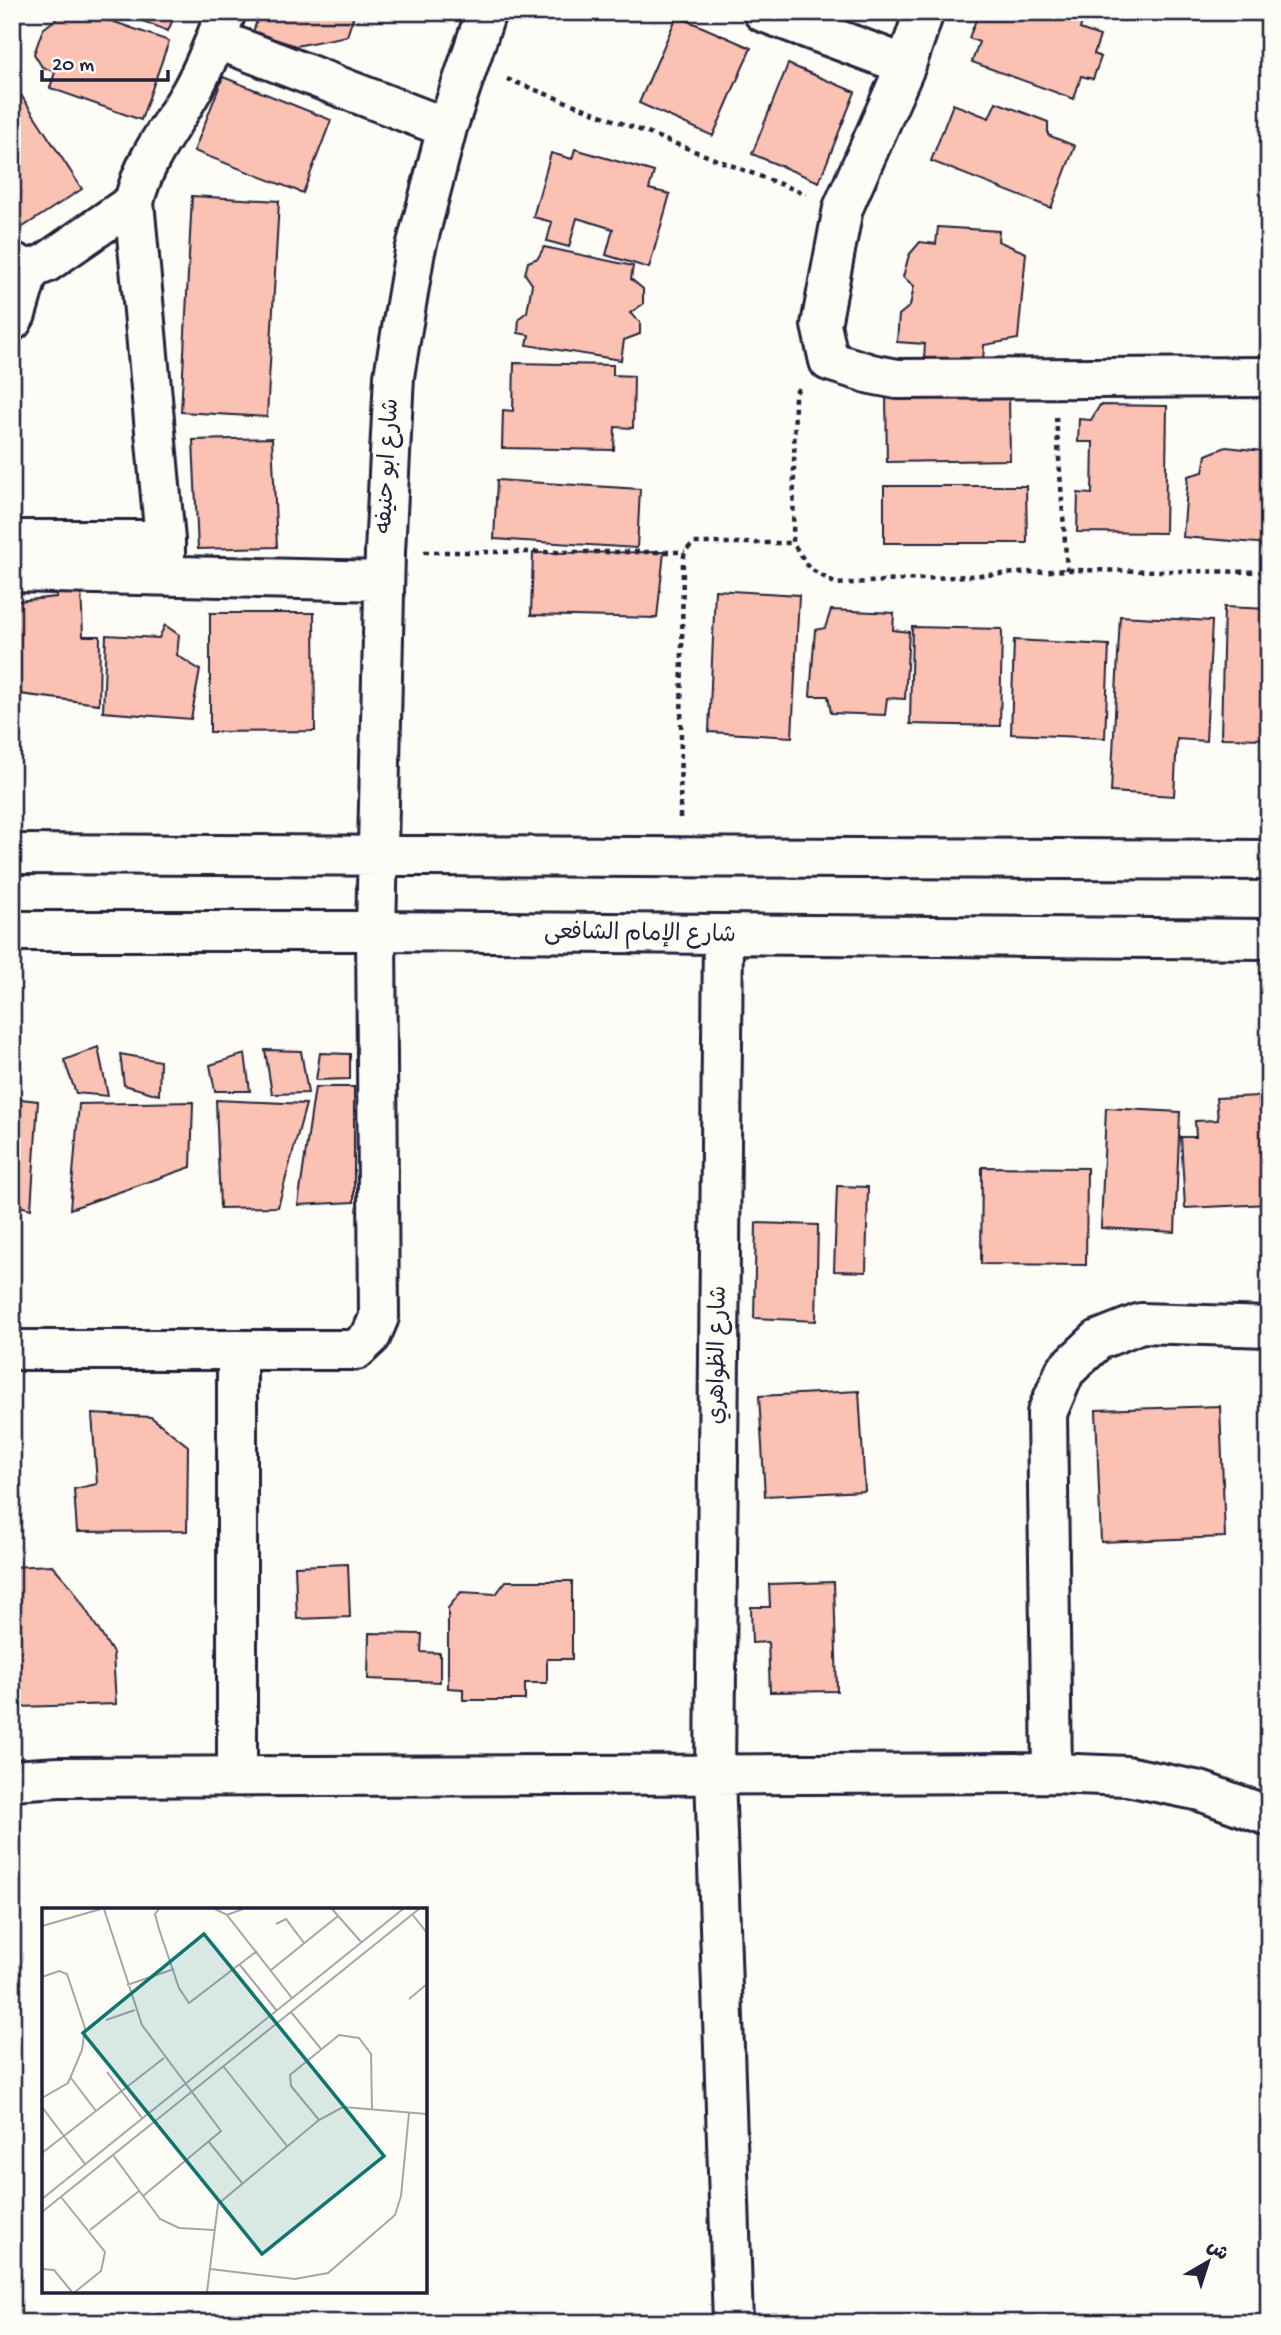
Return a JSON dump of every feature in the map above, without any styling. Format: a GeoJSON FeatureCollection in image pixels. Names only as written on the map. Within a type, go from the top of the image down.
{"type":"FeatureCollection","features":[{"type":"Feature","properties":{"kind":"street","name":"شارع ابو حنيفه"},"geometry":{"type":"LineString","coordinates":[[237,1350],[356,1350],[371,1336],[379,1317],[376,931],[385,566],[394,376],[415,251],[447,128],[486,12]]}},
{"type":"Feature","properties":{"kind":"street"},"geometry":{"type":"LineString","coordinates":[[763,12],[906,65]]}},
{"type":"Feature","properties":{"kind":"street"},"geometry":{"type":"LineString","coordinates":[[924,12],[906,65],[843,208],[821,325],[829,361],[897,379],[1269,377]]}},
{"type":"Feature","properties":{"kind":"street"},"geometry":{"type":"LineString","coordinates":[[165,558],[134,202],[140,178],[161,137],[191,92],[221,26],[447,128]]}},
{"type":"Feature","properties":{"kind":"street"},"geometry":{"type":"LineString","coordinates":[[12,321],[16,314],[20,266],[46,263],[134,202]]}},
{"type":"Feature","properties":{"kind":"street"},"geometry":{"type":"LineString","coordinates":[[12,540],[165,558],[385,566]]}},
{"type":"Feature","properties":{"kind":"street"},"geometry":{"type":"LineString","coordinates":[[12,572],[165,558]]}},
{"type":"Feature","properties":{"kind":"street"},"geometry":{"type":"LineString","coordinates":[[12,853],[1269,860]]}},
{"type":"Feature","properties":{"kind":"street","name":"شارع الإمام الشافعى"},"geometry":{"type":"LineString","coordinates":[[12,932],[376,931],[1269,939]]}},
{"type":"Feature","properties":{"kind":"street","name":"شارع الظواهري"},"geometry":{"type":"LineString","coordinates":[[723,936],[715,1774],[733,2323]]}},
{"type":"Feature","properties":{"kind":"street"},"geometry":{"type":"LineString","coordinates":[[1052,1773],[1047,1413],[1065,1371],[1098,1340],[1141,1323],[1269,1327]]}},
{"type":"Feature","properties":{"kind":"street"},"geometry":{"type":"LineString","coordinates":[[12,1350],[237,1350],[237,1776]]}},
{"type":"Feature","properties":{"kind":"street"},"geometry":{"type":"LineString","coordinates":[[12,1780],[59,1777],[1052,1773],[1127,1776],[1200,1791],[1269,1816]]}},
{"type":"Feature","properties":{"kind":"path"},"geometry":{"type":"LineString","coordinates":[[467,64],[843,208]]}},
{"type":"Feature","properties":{"kind":"path"},"geometry":{"type":"LineString","coordinates":[[829,361],[808,374],[795,394],[793,543],[809,568],[836,584],[1067,570],[1269,572]]}},
{"type":"Feature","properties":{"kind":"path"},"geometry":{"type":"LineString","coordinates":[[1054,377],[1067,570]]}},
{"type":"Feature","properties":{"kind":"path"},"geometry":{"type":"LineString","coordinates":[[679,857],[685,552],[693,543],[793,543]]}},
{"type":"Feature","properties":{"kind":"path"},"geometry":{"type":"LineString","coordinates":[[385,566],[685,552]]}},
{"type":"Feature","properties":{"kind":"path"},"geometry":{"type":"LineString","coordinates":[[1269,1562],[1269,1583]]}},
{"type":"Feature","properties":{"kind":"building"},"geometry":{"type":"Polygon","coordinates":[[[65,12],[86,12],[169,41],[141,120],[50,88],[55,72],[42,67],[34,54],[43,29],[65,12]]]}},
{"type":"Feature","properties":{"kind":"building"},"geometry":{"type":"Polygon","coordinates":[[[120,12],[176,12],[168,31],[120,12]]]}},
{"type":"Feature","properties":{"kind":"building"},"geometry":{"type":"Polygon","coordinates":[[[260,12],[355,12],[347,36],[296,46],[253,32],[260,12]]]}},
{"type":"Feature","properties":{"kind":"building"},"geometry":{"type":"Polygon","coordinates":[[[992,12],[1076,12],[1084,15],[1080,29],[1100,36],[1094,54],[1101,57],[1093,79],[1081,76],[1074,99],[972,62],[979,42],[969,38],[978,15],[990,19],[992,12]]]}},
{"type":"Feature","properties":{"kind":"building"},"geometry":{"type":"Polygon","coordinates":[[[677,16],[751,48],[713,136],[639,103],[677,16]]]}},
{"type":"Feature","properties":{"kind":"building"},"geometry":{"type":"Polygon","coordinates":[[[788,64],[855,92],[819,182],[752,154],[788,64]]]}},
{"type":"Feature","properties":{"kind":"building"},"geometry":{"type":"Polygon","coordinates":[[[223,77],[331,120],[303,193],[194,151],[223,77]]]}},
{"type":"Feature","properties":{"kind":"building"},"geometry":{"type":"Polygon","coordinates":[[[19,92],[82,189],[12,234],[12,97],[19,92]]]}},
{"type":"Feature","properties":{"kind":"building"},"geometry":{"type":"Polygon","coordinates":[[[996,102],[1048,122],[1048,135],[1075,146],[1051,208],[931,161],[953,104],[989,118],[996,102]]]}},
{"type":"Feature","properties":{"kind":"building"},"geometry":{"type":"Polygon","coordinates":[[[575,149],[654,172],[649,189],[670,194],[649,268],[606,255],[613,229],[577,218],[569,247],[547,241],[552,222],[533,217],[551,153],[572,159],[575,149]]]}},
{"type":"Feature","properties":{"kind":"building"},"geometry":{"type":"Polygon","coordinates":[[[192,196],[279,201],[267,417],[181,412],[192,196]]]}},
{"type":"Feature","properties":{"kind":"building"},"geometry":{"type":"Polygon","coordinates":[[[938,227],[999,231],[998,241],[1026,253],[1018,339],[984,345],[983,363],[924,359],[925,344],[897,342],[899,315],[910,306],[914,286],[903,277],[909,255],[920,242],[936,244],[938,227]]]}},
{"type":"Feature","properties":{"kind":"building"},"geometry":{"type":"Polygon","coordinates":[[[544,247],[633,266],[631,279],[643,289],[643,304],[630,313],[640,322],[640,334],[624,340],[621,360],[527,345],[529,335],[518,333],[519,318],[527,312],[532,284],[525,274],[528,262],[538,258],[544,247]]]}},
{"type":"Feature","properties":{"kind":"building"},"geometry":{"type":"Polygon","coordinates":[[[514,363],[613,365],[613,375],[634,376],[633,428],[615,427],[614,450],[502,448],[503,410],[513,411],[514,363]]]}},
{"type":"Feature","properties":{"kind":"building"},"geometry":{"type":"Polygon","coordinates":[[[1009,394],[1010,460],[887,462],[886,395],[1009,394]]]}},
{"type":"Feature","properties":{"kind":"building"},"geometry":{"type":"Polygon","coordinates":[[[1100,405],[1167,406],[1165,533],[1077,532],[1078,493],[1092,494],[1093,442],[1078,442],[1079,419],[1091,420],[1100,405]]]}},
{"type":"Feature","properties":{"kind":"building"},"geometry":{"type":"Polygon","coordinates":[[[272,438],[277,547],[198,549],[193,440],[272,438]]]}},
{"type":"Feature","properties":{"kind":"building"},"geometry":{"type":"Polygon","coordinates":[[[1226,447],[1269,454],[1269,544],[1183,537],[1188,476],[1203,472],[1206,455],[1226,447]]]}},
{"type":"Feature","properties":{"kind":"building"},"geometry":{"type":"Polygon","coordinates":[[[497,480],[640,489],[637,548],[494,539],[497,480]]]}},
{"type":"Feature","properties":{"kind":"building"},"geometry":{"type":"Polygon","coordinates":[[[884,486],[1026,486],[1027,543],[884,543],[884,486]]]}},
{"type":"Feature","properties":{"kind":"building"},"geometry":{"type":"Polygon","coordinates":[[[664,552],[657,618],[531,615],[533,553],[664,552]]]}},
{"type":"Feature","properties":{"kind":"building"},"geometry":{"type":"Polygon","coordinates":[[[58,586],[81,586],[83,636],[100,636],[99,704],[12,693],[12,634],[18,601],[56,597],[58,586]]]}},
{"type":"Feature","properties":{"kind":"building"},"geometry":{"type":"Polygon","coordinates":[[[715,590],[799,595],[792,737],[709,732],[715,590]]]}},
{"type":"Feature","properties":{"kind":"building"},"geometry":{"type":"Polygon","coordinates":[[[1224,607],[1269,609],[1269,739],[1221,738],[1224,607]]]}},
{"type":"Feature","properties":{"kind":"building"},"geometry":{"type":"Polygon","coordinates":[[[831,610],[894,613],[893,630],[909,632],[905,699],[887,698],[885,715],[831,713],[828,696],[810,696],[815,630],[825,628],[831,610]]]}},
{"type":"Feature","properties":{"kind":"building"},"geometry":{"type":"Polygon","coordinates":[[[210,613],[314,613],[315,731],[210,732],[210,613]]]}},
{"type":"Feature","properties":{"kind":"building"},"geometry":{"type":"Polygon","coordinates":[[[1120,616],[1212,621],[1206,741],[1177,739],[1174,796],[1111,792],[1120,616]]]}},
{"type":"Feature","properties":{"kind":"building"},"geometry":{"type":"Polygon","coordinates":[[[165,625],[179,635],[177,655],[200,670],[191,719],[103,712],[106,635],[159,638],[165,625]]]}},
{"type":"Feature","properties":{"kind":"building"},"geometry":{"type":"Polygon","coordinates":[[[912,627],[1002,629],[1000,726],[910,724],[912,627]]]}},
{"type":"Feature","properties":{"kind":"building"},"geometry":{"type":"Polygon","coordinates":[[[1014,640],[1109,645],[1105,738],[1011,734],[1014,640]]]}},
{"type":"Feature","properties":{"kind":"building"},"geometry":{"type":"Polygon","coordinates":[[[98,1047],[108,1096],[76,1093],[64,1060],[98,1047]]]}},
{"type":"Feature","properties":{"kind":"building"},"geometry":{"type":"Polygon","coordinates":[[[265,1050],[301,1051],[308,1093],[272,1094],[265,1050]]]}},
{"type":"Feature","properties":{"kind":"building"},"geometry":{"type":"Polygon","coordinates":[[[320,1053],[350,1054],[350,1079],[316,1080],[320,1053]]]}},
{"type":"Feature","properties":{"kind":"building"},"geometry":{"type":"Polygon","coordinates":[[[120,1054],[160,1061],[159,1095],[124,1085],[120,1054]]]}},
{"type":"Feature","properties":{"kind":"building"},"geometry":{"type":"Polygon","coordinates":[[[245,1054],[250,1091],[215,1091],[210,1065],[245,1054]]]}},
{"type":"Feature","properties":{"kind":"building"},"geometry":{"type":"Polygon","coordinates":[[[315,1087],[354,1087],[354,1202],[298,1205],[315,1087]]]}},
{"type":"Feature","properties":{"kind":"building"},"geometry":{"type":"Polygon","coordinates":[[[1259,1096],[1260,1111],[1269,1111],[1269,1204],[1185,1208],[1181,1137],[1196,1137],[1195,1121],[1218,1120],[1216,1098],[1259,1096]]]}},
{"type":"Feature","properties":{"kind":"building"},"geometry":{"type":"Polygon","coordinates":[[[12,1098],[38,1101],[31,1209],[12,1204],[12,1098]]]}},
{"type":"Feature","properties":{"kind":"building"},"geometry":{"type":"Polygon","coordinates":[[[216,1100],[306,1104],[278,1207],[220,1208],[216,1100]]]}},
{"type":"Feature","properties":{"kind":"building"},"geometry":{"type":"Polygon","coordinates":[[[193,1102],[191,1167],[70,1209],[79,1104],[193,1102]]]}},
{"type":"Feature","properties":{"kind":"building"},"geometry":{"type":"Polygon","coordinates":[[[1106,1108],[1180,1112],[1175,1232],[1101,1228],[1106,1108]]]}},
{"type":"Feature","properties":{"kind":"building"},"geometry":{"type":"Polygon","coordinates":[[[982,1167],[1087,1168],[1086,1265],[981,1264],[982,1167]]]}},
{"type":"Feature","properties":{"kind":"building"},"geometry":{"type":"Polygon","coordinates":[[[837,1186],[868,1187],[866,1272],[834,1271],[837,1186]]]}},
{"type":"Feature","properties":{"kind":"building"},"geometry":{"type":"Polygon","coordinates":[[[756,1223],[818,1225],[816,1321],[754,1318],[756,1223]]]}},
{"type":"Feature","properties":{"kind":"building"},"geometry":{"type":"Polygon","coordinates":[[[859,1391],[865,1491],[765,1496],[759,1396],[859,1391]]]}},
{"type":"Feature","properties":{"kind":"building"},"geometry":{"type":"Polygon","coordinates":[[[1220,1406],[1225,1537],[1101,1542],[1096,1410],[1220,1406]]]}},
{"type":"Feature","properties":{"kind":"building"},"geometry":{"type":"Polygon","coordinates":[[[92,1414],[151,1417],[188,1446],[187,1531],[77,1532],[74,1489],[97,1484],[92,1414]]]}},
{"type":"Feature","properties":{"kind":"building"},"geometry":{"type":"Polygon","coordinates":[[[348,1564],[350,1617],[297,1619],[295,1566],[348,1564]]]}},
{"type":"Feature","properties":{"kind":"building"},"geometry":{"type":"Polygon","coordinates":[[[52,1565],[71,1586],[113,1653],[116,1704],[18,1707],[12,1567],[52,1565]]]}},
{"type":"Feature","properties":{"kind":"building"},"geometry":{"type":"Polygon","coordinates":[[[506,1581],[572,1581],[572,1659],[547,1659],[547,1683],[525,1683],[525,1700],[463,1700],[463,1689],[448,1688],[448,1608],[461,1592],[496,1594],[506,1581]]]}},
{"type":"Feature","properties":{"kind":"building"},"geometry":{"type":"Polygon","coordinates":[[[834,1582],[837,1691],[770,1692],[768,1642],[752,1643],[751,1607],[770,1607],[769,1584],[834,1582]]]}},
{"type":"Feature","properties":{"kind":"building"},"geometry":{"type":"Polygon","coordinates":[[[369,1633],[422,1634],[421,1652],[440,1653],[440,1682],[368,1679],[369,1633]]]}}]}
